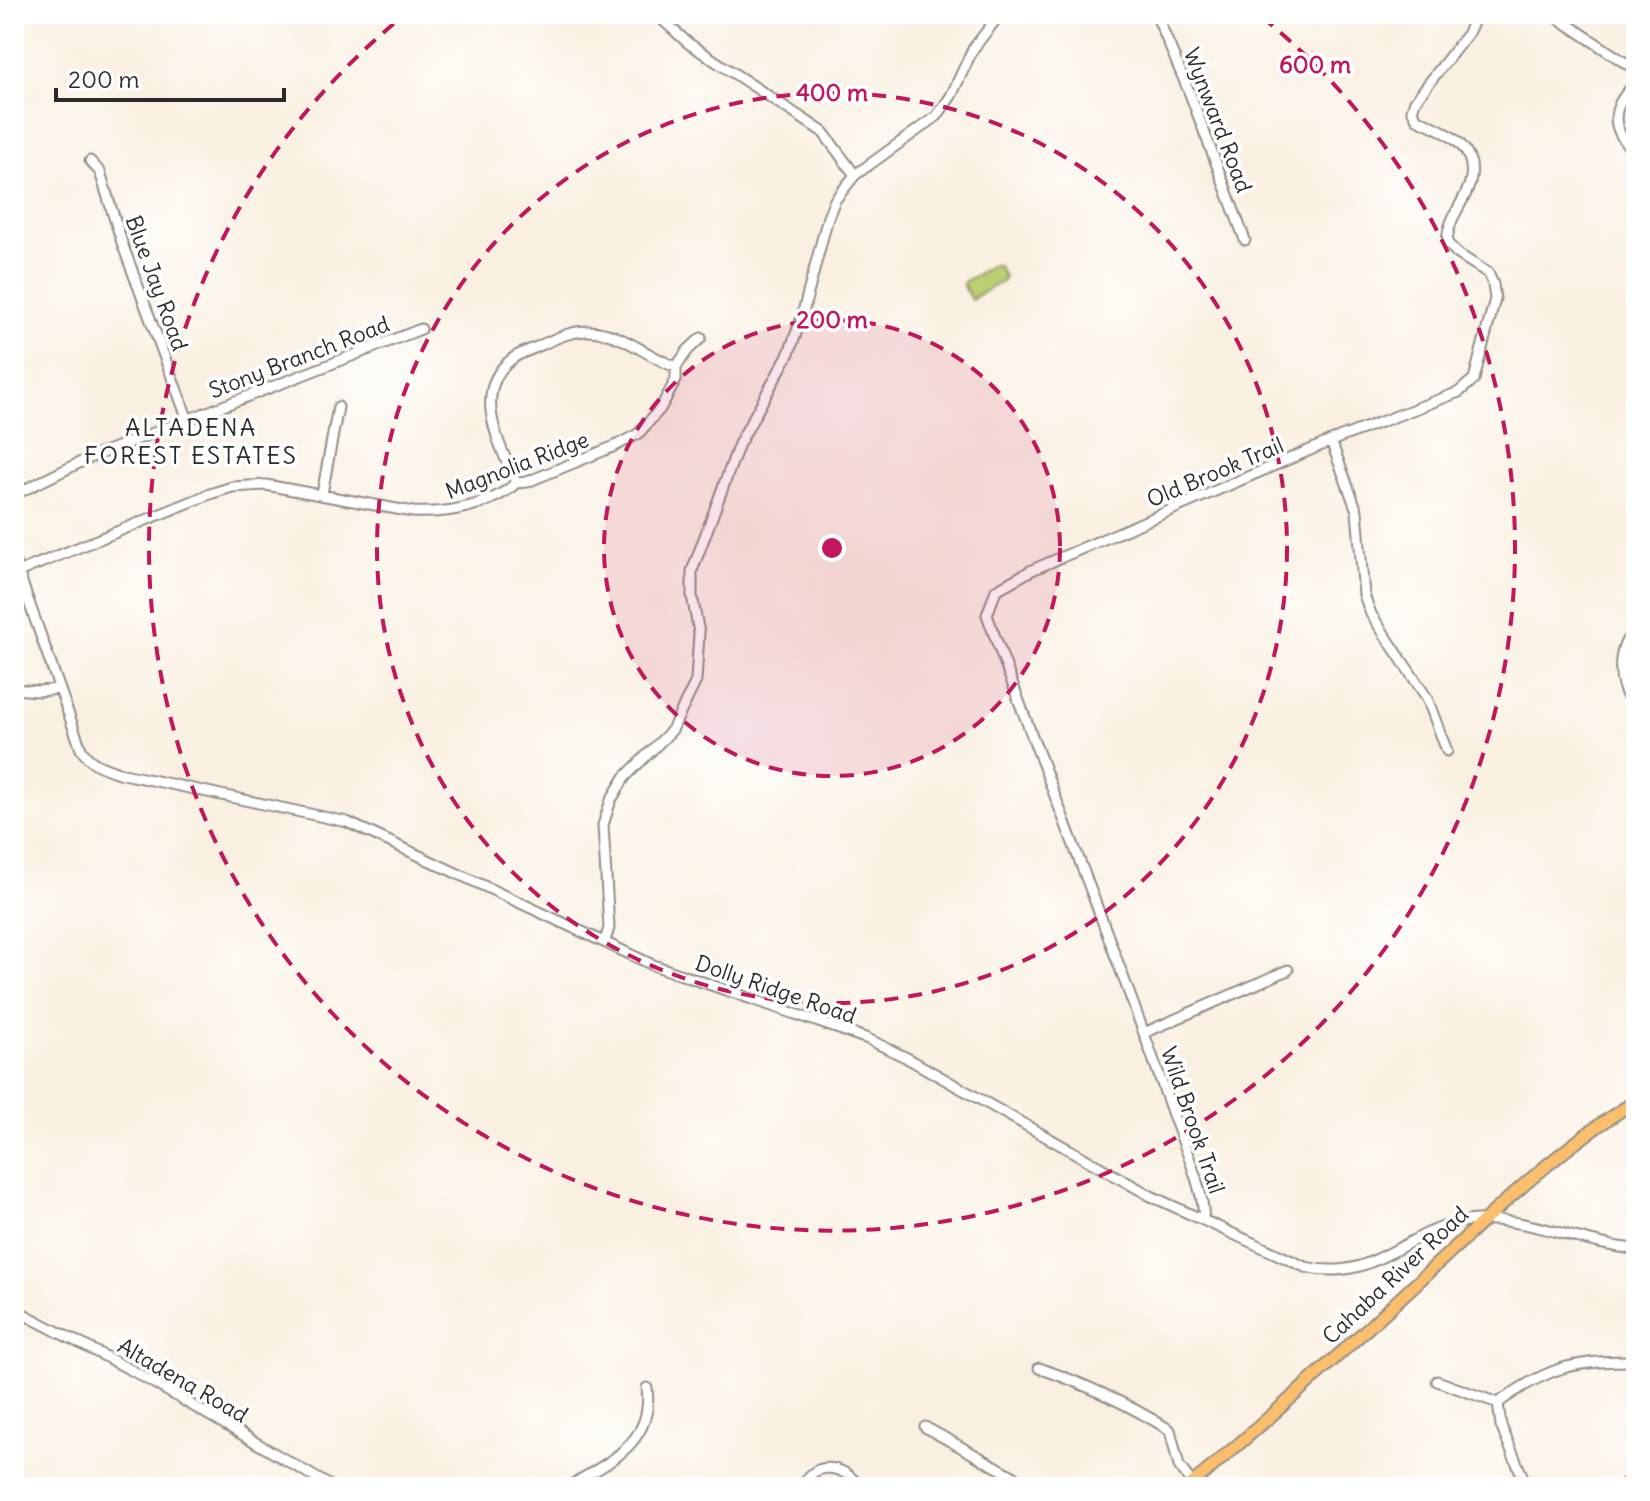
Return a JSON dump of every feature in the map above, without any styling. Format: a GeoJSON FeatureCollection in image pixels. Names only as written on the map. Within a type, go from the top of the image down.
{"type":"FeatureCollection","features":[{"type":"Feature","properties":{"kind":"highway"},"geometry":{"type":"LineString","coordinates":[[1627,1487],[1636,1468]]}},
{"type":"Feature","properties":{"kind":"main road","name":"Cahaba River Road"},"geometry":{"type":"LineString","coordinates":[[1190,1485],[1256,1430],[1484,1220],[1552,1162],[1636,1101]]}},
{"type":"Feature","properties":{"kind":"street"},"geometry":{"type":"LineString","coordinates":[[656,14],[688,43],[823,132],[855,175]]}},
{"type":"Feature","properties":{"kind":"street"},"geometry":{"type":"LineString","coordinates":[[605,941],[609,928],[602,833],[611,800],[625,777],[672,730],[696,681],[699,633],[692,596],[692,571],[739,444],[789,353],[835,200],[855,175],[937,116],[951,96],[973,49],[1000,14]]}},
{"type":"Feature","properties":{"kind":"street","name":"Wynward Road"},"geometry":{"type":"LineString","coordinates":[[1156,14],[1245,240]]}},
{"type":"Feature","properties":{"kind":"street","name":"Old Brook Trail"},"geometry":{"type":"LineString","coordinates":[[1144,1033],[987,615],[992,596],[1006,584],[1092,543],[1176,510],[1331,441],[1459,392],[1474,379],[1495,299],[1493,284],[1488,273],[1447,243],[1448,225],[1469,187],[1472,165],[1460,142],[1449,133],[1417,119],[1412,110],[1415,101],[1468,33],[1477,14]]}},
{"type":"Feature","properties":{"kind":"street"},"geometry":{"type":"LineString","coordinates":[[1552,14],[1636,70]]}},
{"type":"Feature","properties":{"kind":"street"},"geometry":{"type":"LineString","coordinates":[[1636,83],[1618,107],[1615,118],[1621,139],[1636,154]]}},
{"type":"Feature","properties":{"kind":"street","name":"Blue Jay Road"},"geometry":{"type":"LineString","coordinates":[[90,161],[100,172],[123,246],[188,420]]}},
{"type":"Feature","properties":{"kind":"street","name":"Stony Branch Road"},"geometry":{"type":"LineString","coordinates":[[14,495],[89,458],[421,329]]}},
{"type":"Feature","properties":{"kind":"street"},"geometry":{"type":"LineString","coordinates":[[516,483],[494,430],[489,407],[495,380],[512,358],[569,333],[598,332],[618,338],[676,367]]}},
{"type":"Feature","properties":{"kind":"street","name":"Magnolia Ridge"},"geometry":{"type":"LineString","coordinates":[[18,572],[232,487],[266,485],[413,512],[434,514],[456,511],[508,490],[516,483],[527,482],[638,434],[660,409],[676,380],[676,367],[701,338]]}},
{"type":"Feature","properties":{"kind":"street"},"geometry":{"type":"LineString","coordinates":[[322,494],[338,407]]}},
{"type":"Feature","properties":{"kind":"street"},"geometry":{"type":"LineString","coordinates":[[1331,441],[1357,511],[1364,595],[1371,614],[1427,698],[1447,751]]}},
{"type":"Feature","properties":{"kind":"street","name":"Dolly Ridge Road"},"geometry":{"type":"LineString","coordinates":[[14,560],[81,749],[98,766],[347,822],[653,965],[885,1047],[1151,1196],[1289,1261],[1319,1270],[1342,1271],[1368,1264],[1454,1224],[1484,1220],[1636,1249]]}},
{"type":"Feature","properties":{"kind":"street"},"geometry":{"type":"LineString","coordinates":[[1636,629],[1625,642],[1621,669],[1625,691],[1636,708]]}},
{"type":"Feature","properties":{"kind":"street"},"geometry":{"type":"LineString","coordinates":[[14,689],[59,689]]}},
{"type":"Feature","properties":{"kind":"street"},"geometry":{"type":"LineString","coordinates":[[1144,1033],[1288,970]]}},
{"type":"Feature","properties":{"kind":"street","name":"Wild Brook Trail"},"geometry":{"type":"LineString","coordinates":[[1144,1033],[1196,1182],[1205,1211],[1203,1219]]}},
{"type":"Feature","properties":{"kind":"street","name":"Altadena Road"},"geometry":{"type":"LineString","coordinates":[[14,1309],[135,1372],[332,1487]]}},
{"type":"Feature","properties":{"kind":"street"},"geometry":{"type":"LineString","coordinates":[[1498,1403],[1541,1375],[1562,1366],[1636,1361]]}},
{"type":"Feature","properties":{"kind":"street"},"geometry":{"type":"LineString","coordinates":[[1039,1368],[1085,1384],[1170,1430],[1179,1466],[1190,1485]]}},
{"type":"Feature","properties":{"kind":"street"},"geometry":{"type":"LineString","coordinates":[[1437,1381],[1498,1403]]}},
{"type":"Feature","properties":{"kind":"street"},"geometry":{"type":"LineString","coordinates":[[568,1487],[619,1456],[632,1442],[643,1427],[649,1406],[647,1388]]}},
{"type":"Feature","properties":{"kind":"street"},"geometry":{"type":"LineString","coordinates":[[1498,1403],[1501,1426],[1527,1487]]}},
{"type":"Feature","properties":{"kind":"street"},"geometry":{"type":"LineString","coordinates":[[925,1427],[1020,1480],[1071,1487]]}},
{"type":"Feature","properties":{"kind":"street"},"geometry":{"type":"LineString","coordinates":[[803,1487],[812,1474],[827,1467],[853,1477],[859,1487]]}},
{"type":"Feature","properties":{"kind":"green space"},"geometry":{"type":"Polygon","coordinates":[[[993,265],[998,266],[1003,281],[971,299],[963,286],[964,282],[993,265]]]}},
{"type":"Feature","properties":{"kind":"district","name":"ALTADENA FOREST ESTATES"},"geometry":{"type":"Point","coordinates":[191,441]}}]}
